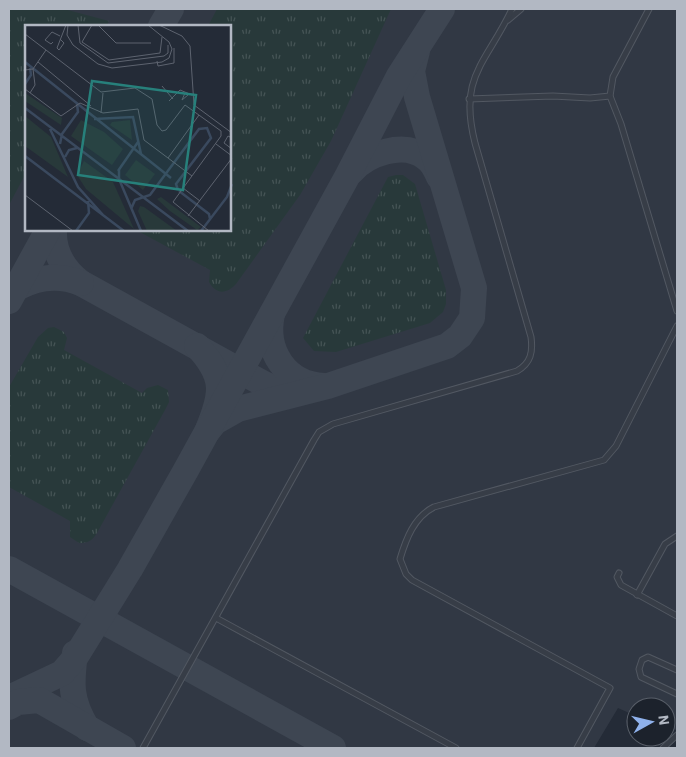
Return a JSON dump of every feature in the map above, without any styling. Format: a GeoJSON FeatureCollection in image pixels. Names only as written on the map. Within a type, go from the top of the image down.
{"type":"FeatureCollection","features":[{"type":"Feature","properties":{"kind":"lane"},"geometry":{"type":"LineString","coordinates":[[143,748],[278,502],[319,432],[333,424],[517,370],[528,362],[532,348],[531,337],[470,123],[469,99],[477,73],[512,9]]}},
{"type":"Feature","properties":{"kind":"lane"},"geometry":{"type":"LineString","coordinates":[[506,22],[521,9]]}},
{"type":"Feature","properties":{"kind":"lane"},"geometry":{"type":"LineString","coordinates":[[649,9],[613,77],[610,96],[621,124],[677,311]]}},
{"type":"Feature","properties":{"kind":"lane"},"geometry":{"type":"LineString","coordinates":[[469,99],[553,96],[590,98],[610,96]]}},
{"type":"Feature","properties":{"kind":"lane"},"geometry":{"type":"LineString","coordinates":[[577,748],[610,688],[412,580],[406,574],[400,559],[416,522],[424,513],[434,508],[604,460],[616,446],[677,326]]}},
{"type":"Feature","properties":{"kind":"lane"},"geometry":{"type":"LineString","coordinates":[[637,595],[665,544],[677,536]]}},
{"type":"Feature","properties":{"kind":"lane"},"geometry":{"type":"LineString","coordinates":[[619,573],[617,577],[621,585],[677,616]]}},
{"type":"Feature","properties":{"kind":"lane"},"geometry":{"type":"LineString","coordinates":[[216,618],[456,748]]}},
{"type":"Feature","properties":{"kind":"lane"},"geometry":{"type":"LineString","coordinates":[[677,670],[648,657],[642,660],[639,669],[641,677],[677,694]]}},
{"type":"Feature","properties":{"kind":"lane"},"geometry":{"type":"LineString","coordinates":[[663,748],[677,735]]}},
{"type":"Feature","properties":{"kind":"shaded area"},"geometry":{"type":"Polygon","coordinates":[[[9,9],[677,9],[677,730],[676,697],[626,697],[626,712],[618,708],[594,748],[9,748],[9,9]]]}},
{"type":"Feature","properties":{"kind":"green space"},"geometry":{"type":"Polygon","coordinates":[[[9,9],[64,9],[109,21],[107,25],[25,25],[25,175],[9,205],[9,9]]]}},
{"type":"Feature","properties":{"kind":"green space"},"geometry":{"type":"Polygon","coordinates":[[[217,9],[391,9],[331,141],[300,195],[236,284],[229,290],[222,292],[215,289],[209,282],[210,270],[138,231],[231,231],[231,25],[209,25],[217,9]]]}},
{"type":"Feature","properties":{"kind":"green space"},"geometry":{"type":"Polygon","coordinates":[[[403,175],[415,184],[446,290],[446,304],[443,312],[430,323],[336,352],[314,351],[303,338],[388,177],[403,175]]]}},
{"type":"Feature","properties":{"kind":"green space"},"geometry":{"type":"Polygon","coordinates":[[[54,327],[64,332],[67,338],[64,350],[142,393],[147,388],[158,385],[168,390],[169,402],[165,410],[97,533],[90,541],[85,543],[79,543],[70,537],[70,521],[9,487],[9,387],[38,337],[48,328],[54,327]]]}},
{"type":"Feature","properties":{"kind":"taxiway"},"geometry":{"type":"LineString","coordinates":[[162,25],[171,9]]}},
{"type":"Feature","properties":{"kind":"taxiway"},"geometry":{"type":"LineString","coordinates":[[9,698],[62,673],[75,658],[130,569],[186,470],[348,175],[399,76],[442,9]]}},
{"type":"Feature","properties":{"kind":"taxiway"},"geometry":{"type":"LineString","coordinates":[[197,346],[213,367],[219,386],[219,396],[207,432],[215,422],[238,409],[328,386],[447,346],[460,336],[472,318],[474,288],[417,97],[412,71],[417,51]]}},
{"type":"Feature","properties":{"kind":"taxiway"},"geometry":{"type":"LineString","coordinates":[[351,172],[358,165],[376,155],[397,150],[407,150],[417,153],[428,160],[434,166],[439,177]]}},
{"type":"Feature","properties":{"kind":"taxiway"},"geometry":{"type":"LineString","coordinates":[[9,301],[47,231]]}},
{"type":"Feature","properties":{"kind":"taxiway"},"geometry":{"type":"LineString","coordinates":[[54,231],[55,246],[61,260],[69,272],[81,283],[264,384],[282,392],[297,393]]}},
{"type":"Feature","properties":{"kind":"taxiway"},"geometry":{"type":"LineString","coordinates":[[10,292],[27,283],[44,278],[62,278],[81,283]]}},
{"type":"Feature","properties":{"kind":"taxiway"},"geometry":{"type":"LineString","coordinates":[[272,314],[271,341],[281,363],[299,379],[311,384],[324,386]]}},
{"type":"Feature","properties":{"kind":"taxiway"},"geometry":{"type":"LineString","coordinates":[[9,569],[333,748]]}},
{"type":"Feature","properties":{"kind":"taxiway"},"geometry":{"type":"LineString","coordinates":[[75,653],[73,692],[77,709],[87,728]]}},
{"type":"Feature","properties":{"kind":"taxiway"},"geometry":{"type":"LineString","coordinates":[[9,707],[18,702],[39,700],[123,748]]}}]}
